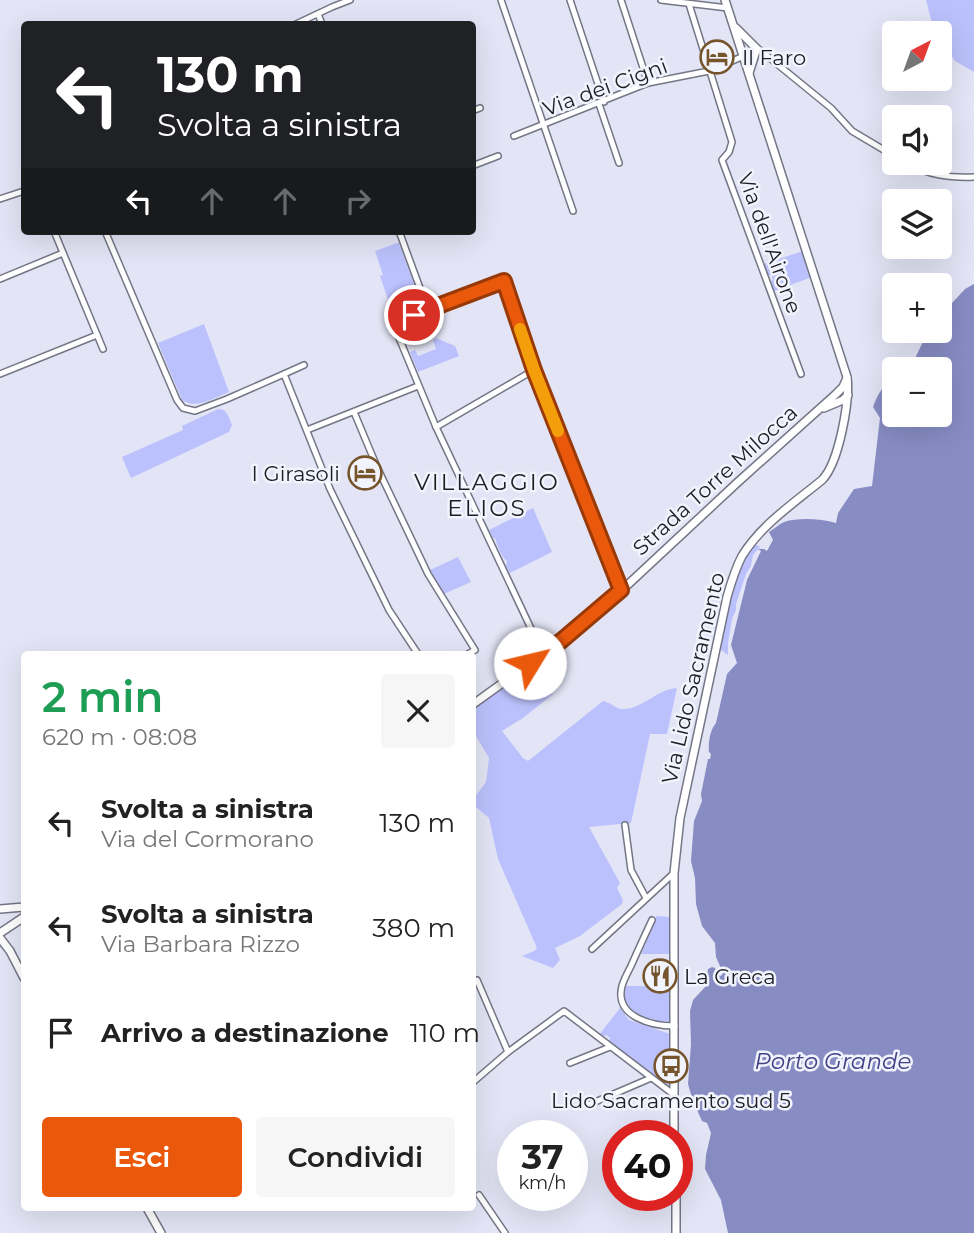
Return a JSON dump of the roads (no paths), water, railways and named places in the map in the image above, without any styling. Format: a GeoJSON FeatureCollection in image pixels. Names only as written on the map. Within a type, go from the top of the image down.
{"type":"FeatureCollection","features":[{"type":"Feature","properties":{"kind":"street"},"geometry":{"type":"LineString","coordinates":[[302,21],[350,0]]}},
{"type":"Feature","properties":{"kind":"street"},"geometry":{"type":"LineString","coordinates":[[501,0],[573,211]]}},
{"type":"Feature","properties":{"kind":"street"},"geometry":{"type":"LineString","coordinates":[[570,0],[619,163]]}},
{"type":"Feature","properties":{"kind":"street"},"geometry":{"type":"LineString","coordinates":[[621,0],[648,83]]}},
{"type":"Feature","properties":{"kind":"street"},"geometry":{"type":"LineString","coordinates":[[661,0],[689,4],[727,4],[734,25],[749,51],[770,58],[831,108],[852,131],[882,149]]}},
{"type":"Feature","properties":{"kind":"street","name":"Via dell'Airone"},"geometry":{"type":"LineString","coordinates":[[689,4],[732,142],[729,152],[722,160],[802,374]]}},
{"type":"Feature","properties":{"kind":"street"},"geometry":{"type":"LineString","coordinates":[[318,13],[321,21]]}},
{"type":"Feature","properties":{"kind":"street","name":"Via dei Cigni"},"geometry":{"type":"LineString","coordinates":[[514,136],[648,83],[709,71],[749,51]]}},
{"type":"Feature","properties":{"kind":"street","name":"Via Lido Sacramento"},"geometry":{"type":"LineString","coordinates":[[674,1120],[674,873],[680,818],[724,607],[733,575],[742,556],[759,535],[827,475],[833,463],[848,396],[847,377],[749,74],[749,51]]}},
{"type":"Feature","properties":{"kind":"street"},"geometry":{"type":"LineString","coordinates":[[476,110],[480,108]]}},
{"type":"Feature","properties":{"kind":"street"},"geometry":{"type":"LineString","coordinates":[[476,164],[498,156]]}},
{"type":"Feature","properties":{"kind":"street"},"geometry":{"type":"LineString","coordinates":[[935,175],[974,177]]}},
{"type":"Feature","properties":{"kind":"street"},"geometry":{"type":"LineString","coordinates":[[0,199],[21,192]]}},
{"type":"Feature","properties":{"kind":"street"},"geometry":{"type":"LineString","coordinates":[[56,235],[103,349]]}},
{"type":"Feature","properties":{"kind":"street"},"geometry":{"type":"LineString","coordinates":[[107,235],[177,400],[184,408],[195,411],[227,400],[304,365]]}},
{"type":"Feature","properties":{"kind":"street"},"geometry":{"type":"LineString","coordinates":[[400,235],[428,310]]}},
{"type":"Feature","properties":{"kind":"street"},"geometry":{"type":"LineString","coordinates":[[0,279],[63,253]]}},
{"type":"Feature","properties":{"kind":"street"},"geometry":{"type":"LineString","coordinates":[[401,320],[504,281],[534,370],[621,590]]}},
{"type":"Feature","properties":{"kind":"street"},"geometry":{"type":"LineString","coordinates":[[397,333],[436,427],[543,654]]}},
{"type":"Feature","properties":{"kind":"street"},"geometry":{"type":"LineString","coordinates":[[0,374],[97,335]]}},
{"type":"Feature","properties":{"kind":"street"},"geometry":{"type":"LineString","coordinates":[[436,427],[534,370]]}},
{"type":"Feature","properties":{"kind":"street"},"geometry":{"type":"LineString","coordinates":[[284,374],[330,489],[389,610],[416,651]]}},
{"type":"Feature","properties":{"kind":"street","name":"Strada Torre Milocca"},"geometry":{"type":"LineString","coordinates":[[476,702],[561,641],[621,590],[747,472],[836,394],[847,377]]}},
{"type":"Feature","properties":{"kind":"street"},"geometry":{"type":"LineString","coordinates":[[307,430],[418,386]]}},
{"type":"Feature","properties":{"kind":"street"},"geometry":{"type":"LineString","coordinates":[[817,411],[848,396],[845,393],[836,394]]}},
{"type":"Feature","properties":{"kind":"street"},"geometry":{"type":"LineString","coordinates":[[829,406],[840,408],[845,414]]}},
{"type":"Feature","properties":{"kind":"street"},"geometry":{"type":"LineString","coordinates":[[354,412],[428,574],[473,651]]}},
{"type":"Feature","properties":{"kind":"street"},"geometry":{"type":"LineString","coordinates":[[625,825],[631,870],[646,898]]}},
{"type":"Feature","properties":{"kind":"street"},"geometry":{"type":"LineString","coordinates":[[592,949],[674,873]]}},
{"type":"Feature","properties":{"kind":"street"},"geometry":{"type":"LineString","coordinates":[[0,909],[21,907]]}},
{"type":"Feature","properties":{"kind":"street"},"geometry":{"type":"LineString","coordinates":[[0,909],[8,916],[5,929],[10,951]]}},
{"type":"Feature","properties":{"kind":"street"},"geometry":{"type":"LineString","coordinates":[[5,929],[21,919]]}},
{"type":"Feature","properties":{"kind":"street"},"geometry":{"type":"LineString","coordinates":[[652,920],[622,986],[622,1001],[636,1018],[663,1026],[675,1026]]}},
{"type":"Feature","properties":{"kind":"street"},"geometry":{"type":"LineString","coordinates":[[0,938],[21,972]]}},
{"type":"Feature","properties":{"kind":"street"},"geometry":{"type":"LineString","coordinates":[[477,980],[508,1052]]}},
{"type":"Feature","properties":{"kind":"street"},"geometry":{"type":"LineString","coordinates":[[476,1080],[508,1052],[567,1009],[610,1047],[673,1094]]}},
{"type":"Feature","properties":{"kind":"street"},"geometry":{"type":"LineString","coordinates":[[570,1063],[610,1047]]}},
{"type":"Feature","properties":{"kind":"street"},"geometry":{"type":"LineString","coordinates":[[588,1105],[652,1078]]}},
{"type":"Feature","properties":{"kind":"street"},"geometry":{"type":"LineString","coordinates":[[479,1195],[505,1233]]}},
{"type":"Feature","properties":{"kind":"street"},"geometry":{"type":"LineString","coordinates":[[149,1211],[161,1233]]}},
{"type":"Feature","properties":{"kind":"street"},"geometry":{"type":"LineString","coordinates":[[676,1211],[676,1233]]}},
{"type":"Feature","properties":{"kind":"water","name":"Porto Grande"},"geometry":{"type":"Polygon","coordinates":[[[974,284],[974,1233],[728,1233],[721,1200],[705,1169],[711,1133],[707,1123],[702,1121],[688,1084],[690,1011],[693,1000],[706,986],[708,969],[715,968],[721,976],[723,973],[716,957],[715,943],[702,926],[696,904],[691,861],[694,821],[702,801],[701,794],[711,754],[710,737],[716,723],[727,674],[737,663],[731,645],[747,580],[761,551],[758,549],[767,551],[773,540],[769,532],[784,522],[797,519],[836,523],[838,513],[854,489],[872,486],[880,418],[873,407],[882,390],[882,427],[952,427],[952,357],[916,357],[922,343],[952,343],[952,303],[965,289],[974,284]]]}},
{"type":"Feature","properties":{"kind":"place","name":"Il Faro"},"geometry":{"type":"Point","coordinates":[717,57]}},
{"type":"Feature","properties":{"kind":"place","name":"I Girasoli"},"geometry":{"type":"Point","coordinates":[365,473]}},
{"type":"Feature","properties":{"kind":"place","name":"La Greca"},"geometry":{"type":"Point","coordinates":[660,976]}},
{"type":"Feature","properties":{"kind":"place","name":"Lido Sacramento sud 5"},"geometry":{"type":"Point","coordinates":[671,1066]}},
{"type":"Feature","properties":{"kind":"district","name":"VILLAGGIO ELIOS"},"geometry":{"type":"Point","coordinates":[487,495]}}]}
